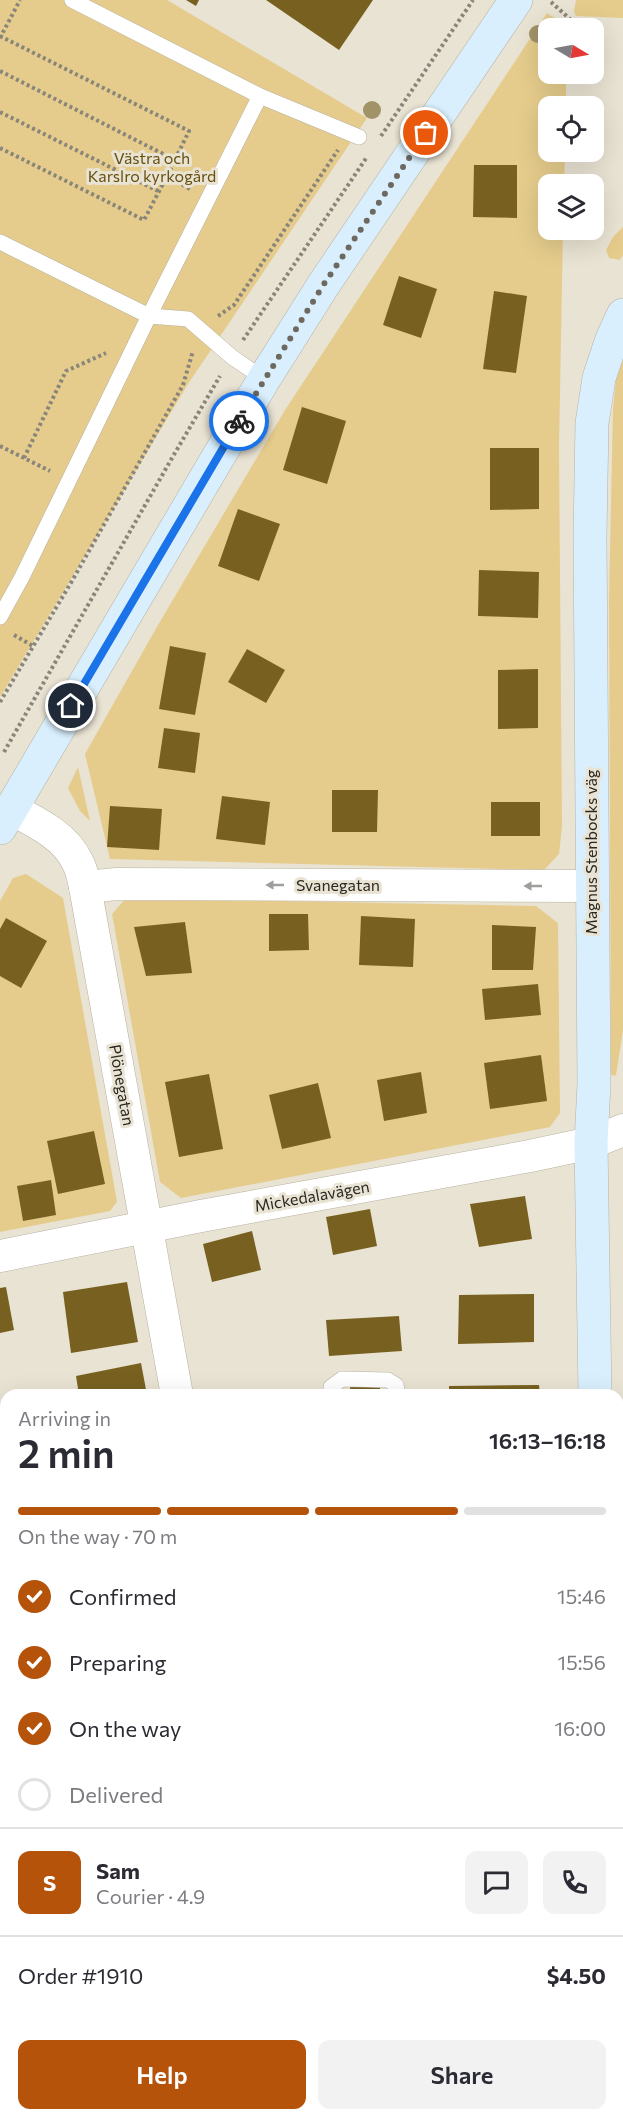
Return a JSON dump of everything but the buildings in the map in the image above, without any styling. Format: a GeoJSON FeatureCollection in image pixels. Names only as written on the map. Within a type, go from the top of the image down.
{"type":"FeatureCollection","features":[{"type":"Feature","properties":{"kind":"street"},"geometry":{"type":"LineString","coordinates":[[6,818],[264,379],[324,284],[516,0]]}},
{"type":"Feature","properties":{"kind":"street","name":"Magnus Stenbocks väg"},"geometry":{"type":"LineString","coordinates":[[595,1389],[591,1143],[594,1084],[591,886],[592,423],[599,378],[623,315]]}},
{"type":"Feature","properties":{"kind":"street","name":"Plönegatan"},"geometry":{"type":"LineString","coordinates":[[6,818],[49,830],[79,863],[176,1389]]}},
{"type":"Feature","properties":{"kind":"street","name":"Svanegatan"},"geometry":{"type":"LineString","coordinates":[[85,887],[117,884],[591,886]]}},
{"type":"Feature","properties":{"kind":"street","name":"Mickedalavägen"},"geometry":{"type":"LineString","coordinates":[[0,1256],[519,1158],[591,1143],[623,1130]]}},
{"type":"Feature","properties":{"kind":"lane"},"geometry":{"type":"LineString","coordinates":[[72,0],[260,96],[354,135]]}},
{"type":"Feature","properties":{"kind":"lane"},"geometry":{"type":"LineString","coordinates":[[0,617],[22,577],[149,316],[260,96]]}},
{"type":"Feature","properties":{"kind":"lane"},"geometry":{"type":"LineString","coordinates":[[0,242],[149,316],[188,318],[232,357],[264,379]]}},
{"type":"Feature","properties":{"kind":"lane"},"geometry":{"type":"LineString","coordinates":[[331,1389],[342,1379],[388,1380],[396,1385],[397,1389]]}},
{"type":"Feature","properties":{"kind":"path"},"geometry":{"type":"LineString","coordinates":[[0,148],[144,220],[189,131],[0,37],[20,0]]}},
{"type":"Feature","properties":{"kind":"path"},"geometry":{"type":"LineString","coordinates":[[551,2],[570,18]]}},
{"type":"Feature","properties":{"kind":"path"},"geometry":{"type":"LineString","coordinates":[[0,71],[175,160]]}},
{"type":"Feature","properties":{"kind":"path"},"geometry":{"type":"LineString","coordinates":[[0,112],[158,191]]}},
{"type":"Feature","properties":{"kind":"path"},"geometry":{"type":"LineString","coordinates":[[0,702],[2,692],[33,646],[183,385],[200,328],[234,305],[354,135]]}},
{"type":"Feature","properties":{"kind":"path"},"geometry":{"type":"LineString","coordinates":[[167,176],[208,199]]}},
{"type":"Feature","properties":{"kind":"path"},"geometry":{"type":"LineString","coordinates":[[24,458],[66,371],[139,337]]}},
{"type":"Feature","properties":{"kind":"path"},"geometry":{"type":"LineString","coordinates":[[0,446],[69,480]]}},
{"type":"Feature","properties":{"kind":"path"},"geometry":{"type":"LineString","coordinates":[[8,632],[33,646]]}},
{"type":"Feature","properties":{"kind":"green space","name":"Västra och Karslro kyrkogård"},"geometry":{"type":"Polygon","coordinates":[[[0,0],[167,0],[367,118],[188,384],[0,697],[0,0]]]}},
{"type":"Feature","properties":{"kind":"green space"},"geometry":{"type":"Polygon","coordinates":[[[576,0],[623,0],[623,18],[576,16],[574,11],[576,0]]]}},
{"type":"Feature","properties":{"kind":"green space"},"geometry":{"type":"Polygon","coordinates":[[[547,13],[555,18],[544,18],[547,13]]]}},
{"type":"Feature","properties":{"kind":"green space"},"geometry":{"type":"Polygon","coordinates":[[[538,27],[538,84],[566,84],[566,96],[538,96],[538,162],[565,162],[564,174],[538,174],[538,240],[563,240],[559,447],[562,826],[559,854],[544,870],[110,859],[85,754],[285,410],[538,27]]]}},
{"type":"Feature","properties":{"kind":"green space"},"geometry":{"type":"Polygon","coordinates":[[[623,227],[623,255],[620,260],[609,258],[606,250],[613,237],[623,227]]]}},
{"type":"Feature","properties":{"kind":"green space"},"geometry":{"type":"Polygon","coordinates":[[[623,360],[623,1030],[616,1075],[613,1076],[611,1074],[609,599],[613,409],[616,380],[623,360]]]}},
{"type":"Feature","properties":{"kind":"green space"},"geometry":{"type":"Polygon","coordinates":[[[78,767],[90,821],[80,811],[68,788],[78,767]]]}},
{"type":"Feature","properties":{"kind":"green space"},"geometry":{"type":"Polygon","coordinates":[[[26,874],[63,898],[117,1202],[110,1211],[0,1232],[0,901],[13,878],[26,874]]]}},
{"type":"Feature","properties":{"kind":"green space"},"geometry":{"type":"Polygon","coordinates":[[[126,898],[536,906],[558,923],[560,1113],[550,1127],[181,1198],[160,1182],[112,914],[126,898]]]}},
{"type":"Feature","properties":{"kind":"way so far"},"geometry":{"type":"LineString","coordinates":[[239,421],[324,284],[426,133]]}},
{"type":"Feature","properties":{"kind":"route"},"geometry":{"type":"LineString","coordinates":[[71,706],[239,421]]}}]}
